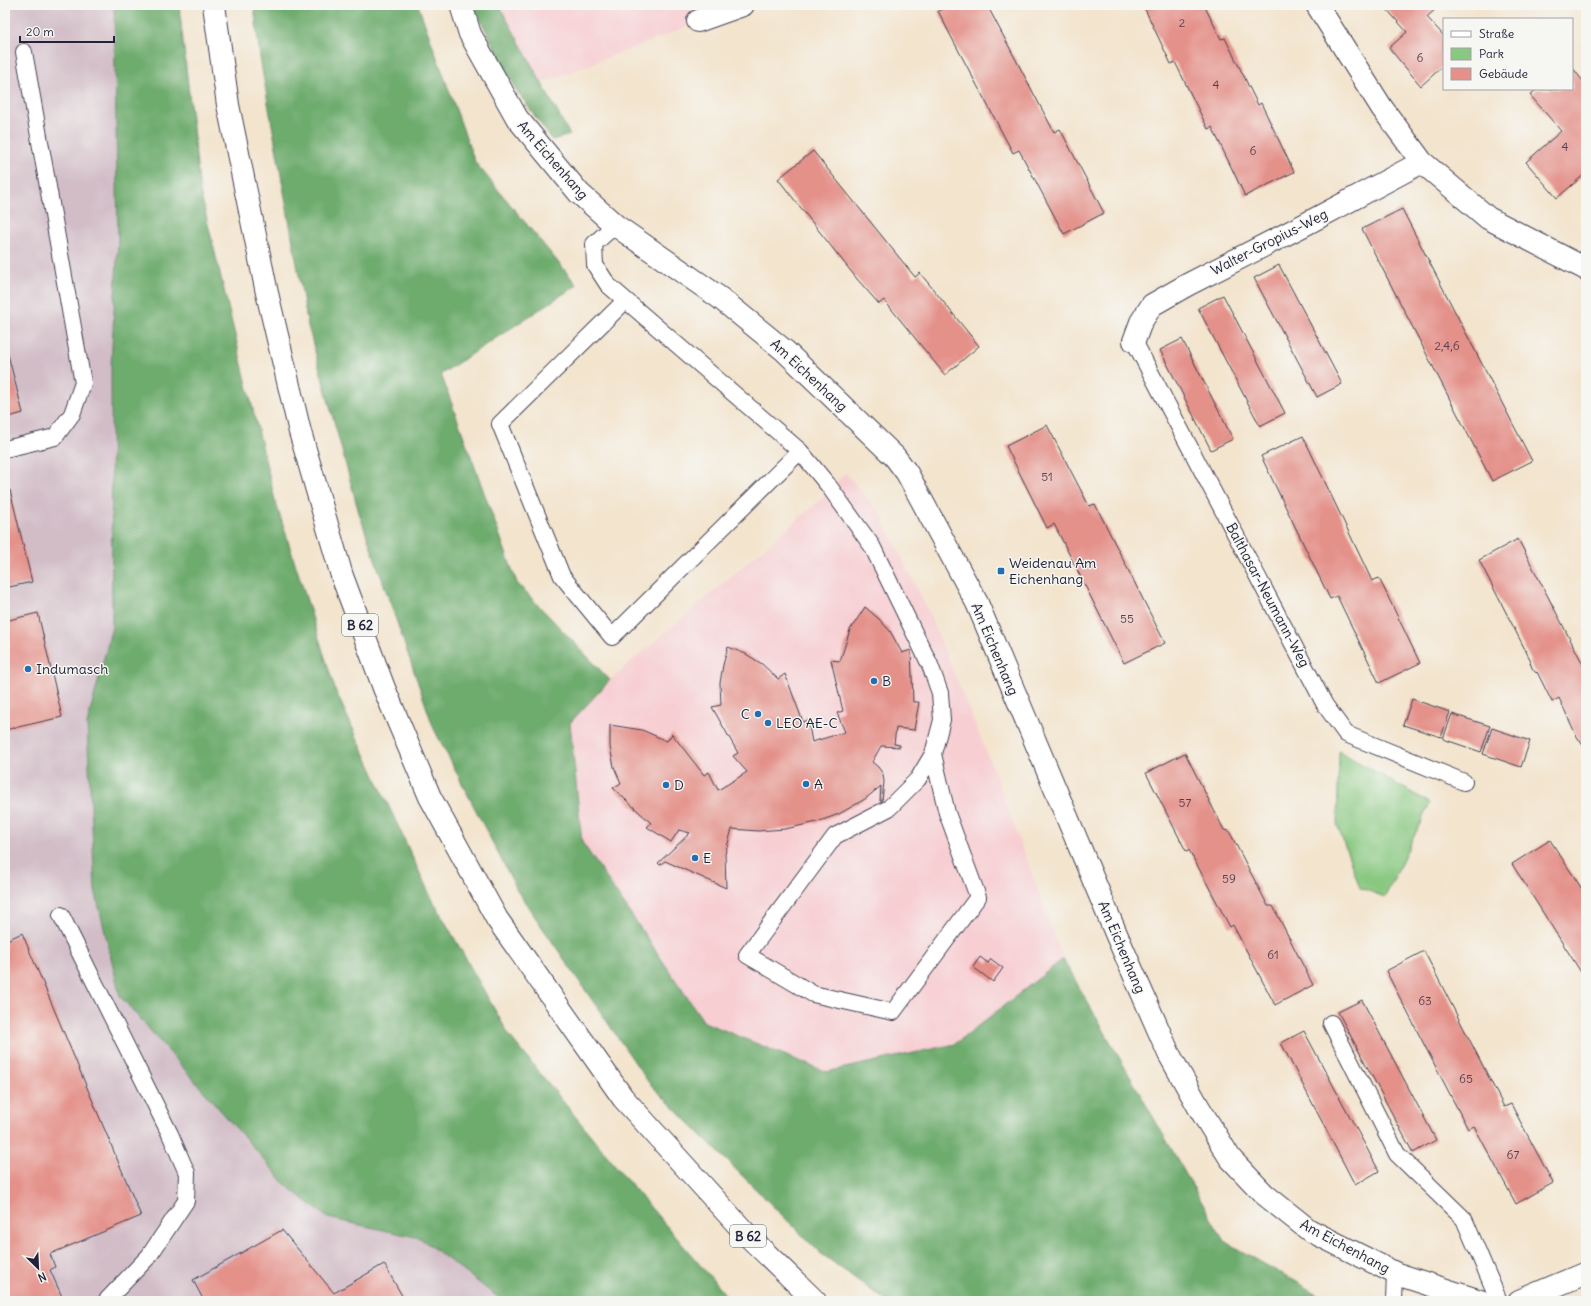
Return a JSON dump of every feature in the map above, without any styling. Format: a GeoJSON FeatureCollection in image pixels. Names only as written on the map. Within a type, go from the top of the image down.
{"type":"FeatureCollection","features":[{"type":"Feature","properties":{"kind":"street","name":"B 62"},"geometry":{"type":"LineString","coordinates":[[214,5],[229,113],[267,293],[300,432],[342,576],[384,688],[430,797],[497,920],[623,1098],[748,1236],[815,1301]]}},
{"type":"Feature","properties":{"kind":"street","name":"Am Eichenhang"},"geometry":{"type":"LineString","coordinates":[[461,5],[470,34],[516,118],[579,193],[615,225],[720,298],[785,351],[895,457],[907,473],[977,603],[1169,1054],[1198,1106],[1230,1158],[1264,1194],[1309,1230],[1395,1273],[1480,1301]]}},
{"type":"Feature","properties":{"kind":"street"},"geometry":{"type":"LineString","coordinates":[[698,21],[743,5]]}},
{"type":"Feature","properties":{"kind":"street"},"geometry":{"type":"LineString","coordinates":[[1317,5],[1382,108],[1422,162],[1488,218],[1586,269]]}},
{"type":"Feature","properties":{"kind":"street","name":"Walter-Gropius-Weg"},"geometry":{"type":"LineString","coordinates":[[1134,341],[1141,322],[1152,305],[1187,285],[1422,162]]}},
{"type":"Feature","properties":{"kind":"street"},"geometry":{"type":"LineString","coordinates":[[1519,1301],[1586,1273]]}},
{"type":"Feature","properties":{"kind":"lane"},"geometry":{"type":"LineString","coordinates":[[5,449],[55,437],[72,414],[83,383],[24,52]]}},
{"type":"Feature","properties":{"kind":"lane"},"geometry":{"type":"LineString","coordinates":[[615,225],[594,244],[595,265],[608,285],[800,451],[828,485],[872,546],[930,665],[940,693],[942,720],[933,754],[918,779],[889,808],[835,836],[747,956],[813,994],[893,1012],[978,897],[947,813],[933,754]]}},
{"type":"Feature","properties":{"kind":"lane"},"geometry":{"type":"LineString","coordinates":[[625,301],[500,424],[562,576],[612,637],[800,451]]}},
{"type":"Feature","properties":{"kind":"lane","name":"Balthasar-Neumann-Weg"},"geometry":{"type":"LineString","coordinates":[[1134,341],[1325,705],[1346,734],[1464,782]]}},
{"type":"Feature","properties":{"kind":"lane"},"geometry":{"type":"LineString","coordinates":[[61,915],[170,1134],[187,1173],[186,1201],[150,1256],[106,1301]]}},
{"type":"Feature","properties":{"kind":"lane"},"geometry":{"type":"LineString","coordinates":[[1331,1023],[1397,1154],[1464,1219],[1499,1301]]}},
{"type":"Feature","properties":{"kind":"lane"},"geometry":{"type":"LineString","coordinates":[[1394,1301],[1395,1273]]}},
{"type":"Feature","properties":{"kind":"shaded area"},"geometry":{"type":"Polygon","coordinates":[[[5,5],[114,5],[118,241],[111,365],[112,627],[87,724],[95,890],[120,996],[288,1187],[328,1218],[420,1238],[503,1301],[5,1301],[5,5]]]}},
{"type":"Feature","properties":{"kind":"shaded area"},"geometry":{"type":"Polygon","coordinates":[[[499,5],[744,5],[542,83],[499,5]]]}},
{"type":"Feature","properties":{"kind":"shaded area"},"geometry":{"type":"Polygon","coordinates":[[[845,473],[879,511],[929,613],[991,763],[1063,959],[955,1044],[826,1072],[704,1022],[582,842],[570,723],[610,680],[825,496],[845,473]]]}},
{"type":"Feature","properties":{"kind":"green space"},"geometry":{"type":"Polygon","coordinates":[[[114,5],[179,5],[200,191],[275,500],[336,692],[430,895],[509,1035],[627,1180],[731,1301],[503,1301],[420,1238],[328,1218],[288,1187],[120,996],[95,890],[87,724],[112,627],[111,365],[118,241],[114,5]]]}},
{"type":"Feature","properties":{"kind":"green space"},"geometry":{"type":"Polygon","coordinates":[[[254,5],[418,5],[475,162],[577,285],[441,374],[517,583],[610,680],[570,723],[582,842],[704,1022],[826,1072],[955,1044],[1063,959],[1224,1241],[1329,1301],[886,1301],[819,1252],[649,1083],[518,892],[434,729],[359,513],[308,326],[260,58],[254,5]]]}},
{"type":"Feature","properties":{"kind":"green space"},"geometry":{"type":"Polygon","coordinates":[[[473,5],[499,5],[570,135],[552,140],[517,91],[473,5]]]}},
{"type":"Feature","properties":{"kind":"green space"},"geometry":{"type":"Polygon","coordinates":[[[1339,751],[1430,803],[1385,897],[1360,888],[1337,824],[1339,751]]]}},
{"type":"Feature","properties":{"kind":"building"},"geometry":{"type":"Polygon","coordinates":[[[951,5],[987,5],[1054,132],[1060,129],[1104,213],[1064,234],[1019,150],[1013,153],[938,11],[951,5]]]}},
{"type":"Feature","properties":{"kind":"building"},"geometry":{"type":"Polygon","coordinates":[[[1143,5],[1204,5],[1221,39],[1225,38],[1258,105],[1261,103],[1294,172],[1245,196],[1212,127],[1208,129],[1175,62],[1171,64],[1143,5]]]}},
{"type":"Feature","properties":{"kind":"building"},"geometry":{"type":"Polygon","coordinates":[[[1383,5],[1440,5],[1427,17],[1443,35],[1443,66],[1421,86],[1389,48],[1407,32],[1383,5]]]}},
{"type":"Feature","properties":{"kind":"building"},"geometry":{"type":"Polygon","coordinates":[[[1573,68],[1586,85],[1586,173],[1557,198],[1526,162],[1561,131],[1530,95],[1536,90],[1573,90],[1573,68]]]}},
{"type":"Feature","properties":{"kind":"building"},"geometry":{"type":"Polygon","coordinates":[[[813,151],[915,277],[920,273],[979,346],[945,375],[884,300],[879,304],[857,279],[778,179],[813,151]]]}},
{"type":"Feature","properties":{"kind":"building"},"geometry":{"type":"Polygon","coordinates":[[[1402,209],[1532,461],[1492,481],[1362,229],[1402,209]]]}},
{"type":"Feature","properties":{"kind":"building"},"geometry":{"type":"Polygon","coordinates":[[[1279,265],[1342,384],[1317,397],[1254,278],[1279,265]]]}},
{"type":"Feature","properties":{"kind":"building"},"geometry":{"type":"Polygon","coordinates":[[[1223,295],[1285,413],[1260,426],[1198,308],[1223,295]]]}},
{"type":"Feature","properties":{"kind":"building"},"geometry":{"type":"Polygon","coordinates":[[[1182,339],[1233,439],[1211,450],[1160,350],[1182,339]]]}},
{"type":"Feature","properties":{"kind":"building"},"geometry":{"type":"Polygon","coordinates":[[[5,343],[23,413],[5,418],[5,343]]]}},
{"type":"Feature","properties":{"kind":"building"},"geometry":{"type":"Polygon","coordinates":[[[1047,425],[1089,506],[1095,504],[1165,643],[1124,663],[1054,524],[1047,528],[1006,446],[1047,425]]]}},
{"type":"Feature","properties":{"kind":"building"},"geometry":{"type":"Polygon","coordinates":[[[1303,436],[1372,581],[1379,578],[1420,663],[1379,683],[1337,596],[1330,599],[1261,456],[1303,436]]]}},
{"type":"Feature","properties":{"kind":"building"},"geometry":{"type":"Polygon","coordinates":[[[10,490],[32,582],[5,588],[5,492],[10,490]]]}},
{"type":"Feature","properties":{"kind":"building"},"geometry":{"type":"Polygon","coordinates":[[[1518,539],[1586,670],[1586,750],[1576,735],[1559,698],[1552,702],[1537,672],[1536,673],[1532,668],[1531,661],[1479,560],[1518,539]]]}},
{"type":"Feature","properties":{"kind":"building"},"geometry":{"type":"Polygon","coordinates":[[[865,607],[890,631],[902,653],[911,650],[913,702],[919,702],[914,730],[896,728],[894,744],[900,745],[900,747],[881,746],[872,762],[883,774],[884,782],[882,801],[880,801],[881,786],[865,799],[839,814],[817,822],[785,829],[758,831],[732,829],[725,854],[726,888],[665,861],[660,865],[658,863],[690,833],[679,830],[671,842],[647,827],[651,823],[613,788],[621,783],[614,767],[610,747],[610,725],[642,730],[667,741],[672,734],[704,775],[709,772],[718,790],[747,772],[733,756],[738,753],[712,707],[721,705],[720,683],[728,647],[746,654],[762,664],[778,679],[785,674],[803,722],[808,720],[812,742],[845,732],[837,713],[843,711],[831,660],[840,661],[850,630],[865,607]]]}},
{"type":"Feature","properties":{"kind":"building","name":"Indumasch"},"geometry":{"type":"Polygon","coordinates":[[[38,613],[62,717],[5,730],[5,621],[38,613]]]}},
{"type":"Feature","properties":{"kind":"building"},"geometry":{"type":"Polygon","coordinates":[[[1412,699],[1450,712],[1441,737],[1403,725],[1412,699]]]}},
{"type":"Feature","properties":{"kind":"building"},"geometry":{"type":"Polygon","coordinates":[[[1452,714],[1490,726],[1481,752],[1443,739],[1452,714]]]}},
{"type":"Feature","properties":{"kind":"building"},"geometry":{"type":"Polygon","coordinates":[[[1492,728],[1530,741],[1521,767],[1483,754],[1492,728]]]}},
{"type":"Feature","properties":{"kind":"building"},"geometry":{"type":"Polygon","coordinates":[[[1185,753],[1224,830],[1229,831],[1268,906],[1273,906],[1313,985],[1275,1005],[1233,925],[1230,927],[1189,850],[1186,851],[1146,773],[1185,753]]]}},
{"type":"Feature","properties":{"kind":"building"},"geometry":{"type":"Polygon","coordinates":[[[1550,840],[1586,895],[1586,980],[1512,864],[1550,840]]]}},
{"type":"Feature","properties":{"kind":"building"},"geometry":{"type":"Polygon","coordinates":[[[22,933],[141,1216],[50,1254],[55,1267],[50,1270],[64,1301],[5,1301],[5,941],[22,933]]]}},
{"type":"Feature","properties":{"kind":"building"},"geometry":{"type":"Polygon","coordinates":[[[1424,951],[1504,1107],[1511,1104],[1553,1183],[1516,1204],[1474,1126],[1468,1129],[1386,971],[1424,951]]]}},
{"type":"Feature","properties":{"kind":"building"},"geometry":{"type":"Polygon","coordinates":[[[980,957],[988,963],[991,959],[1003,968],[993,982],[973,967],[980,957]]]}},
{"type":"Feature","properties":{"kind":"building"},"geometry":{"type":"Polygon","coordinates":[[[1362,1000],[1436,1140],[1413,1153],[1338,1012],[1362,1000]]]}},
{"type":"Feature","properties":{"kind":"building"},"geometry":{"type":"Polygon","coordinates":[[[1304,1031],[1379,1171],[1355,1185],[1281,1043],[1304,1031]]]}},
{"type":"Feature","properties":{"kind":"building"},"geometry":{"type":"Polygon","coordinates":[[[282,1230],[334,1293],[384,1264],[405,1301],[204,1301],[193,1280],[282,1230]]]}},
{"type":"Feature","properties":{"kind":"place","name":"Weidenau Am Eichenhang"},"geometry":{"type":"Point","coordinates":[1001,571]}},
{"type":"Feature","properties":{"kind":"place","name":"Indumasch"},"geometry":{"type":"Point","coordinates":[28,669]}},
{"type":"Feature","properties":{"kind":"place","name":"B"},"geometry":{"type":"Point","coordinates":[874,681]}},
{"type":"Feature","properties":{"kind":"place","name":"C"},"geometry":{"type":"Point","coordinates":[758,714]}},
{"type":"Feature","properties":{"kind":"place","name":"LEO AE-C"},"geometry":{"type":"Point","coordinates":[768,723]}},
{"type":"Feature","properties":{"kind":"place","name":"A"},"geometry":{"type":"Point","coordinates":[806,784]}},
{"type":"Feature","properties":{"kind":"place","name":"D"},"geometry":{"type":"Point","coordinates":[666,785]}},
{"type":"Feature","properties":{"kind":"place","name":"E"},"geometry":{"type":"Point","coordinates":[695,858]}}]}
